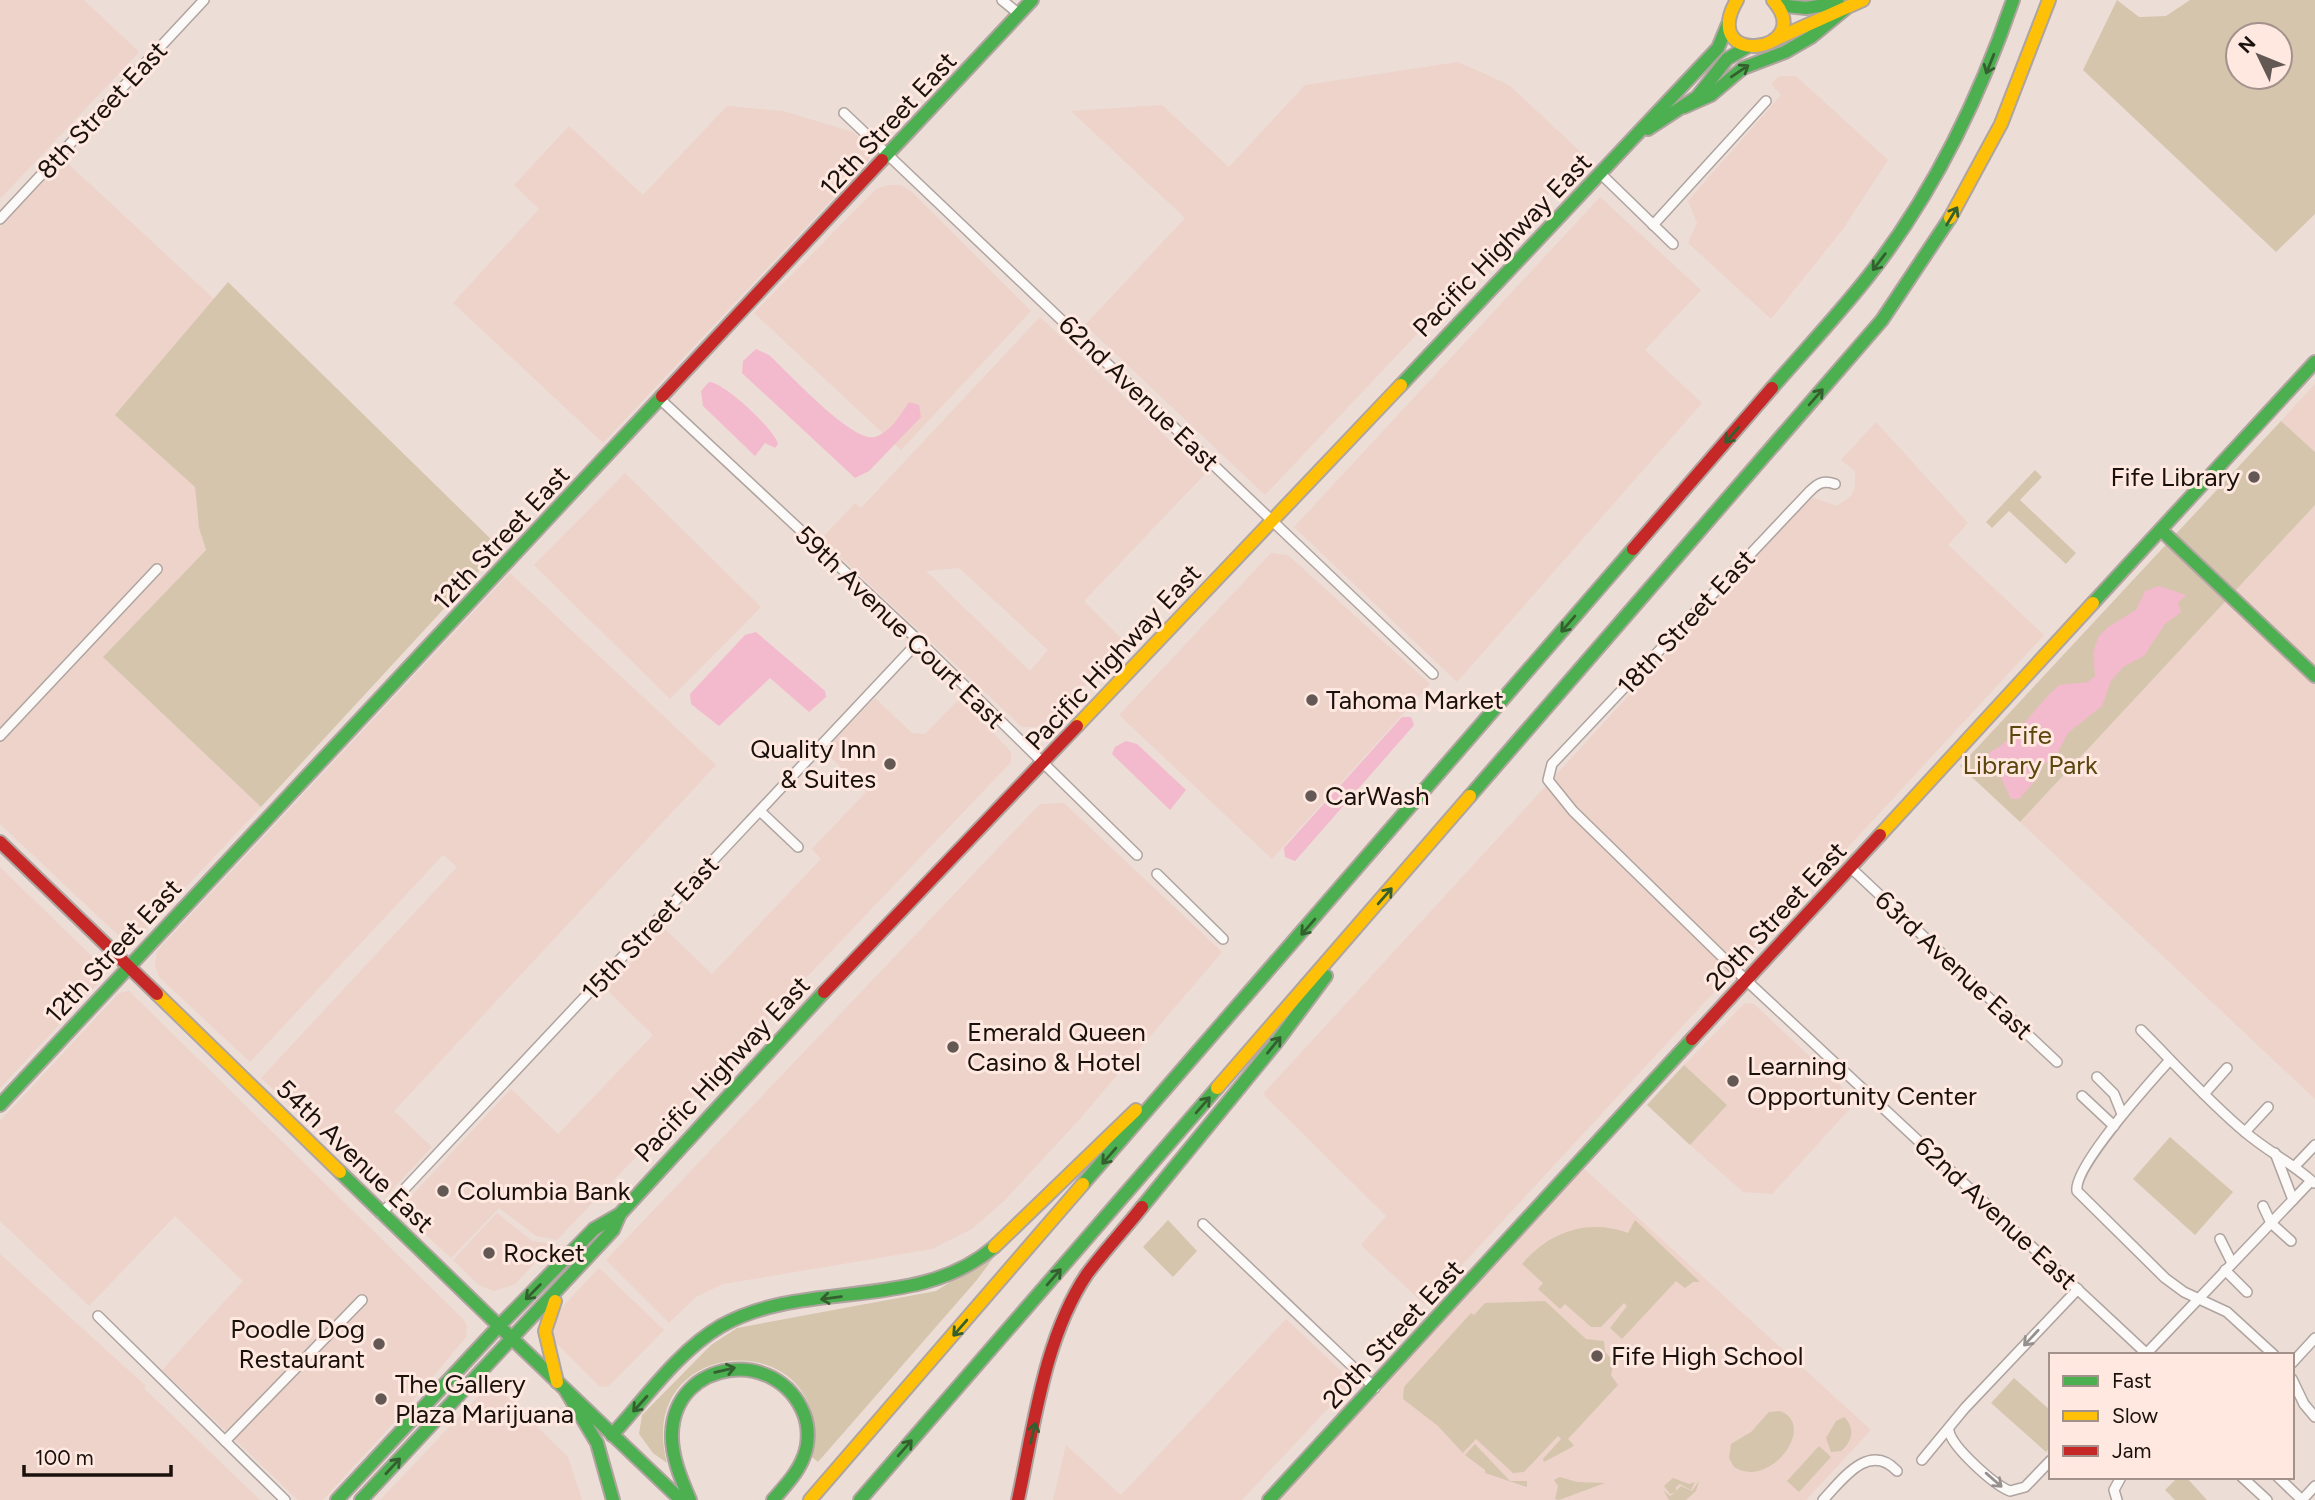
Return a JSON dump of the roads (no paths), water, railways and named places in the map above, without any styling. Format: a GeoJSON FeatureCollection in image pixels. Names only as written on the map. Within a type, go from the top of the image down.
{"type":"FeatureCollection","features":[{"type":"Feature","properties":{"kind":"main road","name":"12th Street East"},"geometry":{"type":"LineString","coordinates":[[0,1105],[1032,0]]}},
{"type":"Feature","properties":{"kind":"main road","name":"Pacific Highway East"},"geometry":{"type":"LineString","coordinates":[[337,1500],[499,1326],[594,1229],[620,1214],[833,983],[1640,133],[1718,48],[1728,24],[1729,11],[1737,0]]}},
{"type":"Feature","properties":{"kind":"main road"},"geometry":{"type":"LineString","coordinates":[[810,1500],[1867,278],[1898,236],[1954,145],[1980,89],[2013,0]]}},
{"type":"Feature","properties":{"kind":"main road"},"geometry":{"type":"LineString","coordinates":[[860,1500],[1882,320],[1914,277],[1972,180],[2001,124],[2049,0]]}},
{"type":"Feature","properties":{"kind":"main road"},"geometry":{"type":"LineString","coordinates":[[1774,40],[1782,26],[1776,2],[1806,8],[1844,4]]}},
{"type":"Feature","properties":{"kind":"main road"},"geometry":{"type":"LineString","coordinates":[[1728,24],[1732,36],[1746,47],[1759,48],[1844,4]]}},
{"type":"Feature","properties":{"kind":"main road"},"geometry":{"type":"LineString","coordinates":[[1684,107],[1711,95],[1743,68],[1785,52],[1811,37],[1844,4]]}},
{"type":"Feature","properties":{"kind":"main road","name":"Pacific Highway East"},"geometry":{"type":"LineString","coordinates":[[1640,133],[1684,107],[1706,89],[1727,59],[1746,47]]}},
{"type":"Feature","properties":{"kind":"main road","name":"20th Street East"},"geometry":{"type":"LineString","coordinates":[[1269,1500],[1375,1388],[2315,362]]}},
{"type":"Feature","properties":{"kind":"main road"},"geometry":{"type":"LineString","coordinates":[[2161,530],[2315,676]]}},
{"type":"Feature","properties":{"kind":"main road","name":"54th Avenue East"},"geometry":{"type":"LineString","coordinates":[[0,842],[381,1214],[681,1500]]}},
{"type":"Feature","properties":{"kind":"main road"},"geometry":{"type":"LineString","coordinates":[[1018,1500],[1048,1366],[1076,1293],[1313,997],[1356,930]]}},
{"type":"Feature","properties":{"kind":"main road"},"geometry":{"type":"LineString","coordinates":[[612,1435],[693,1346],[708,1333],[737,1316],[784,1305],[895,1290],[951,1275],[967,1267],[1100,1147],[1250,993]]}},
{"type":"Feature","properties":{"kind":"main road","name":"Pacific Highway East"},"geometry":{"type":"LineString","coordinates":[[361,1500],[570,1278],[613,1230],[620,1214]]}},
{"type":"Feature","properties":{"kind":"main road"},"geometry":{"type":"LineString","coordinates":[[570,1278],[547,1314],[543,1334],[562,1387],[599,1445],[609,1472],[613,1500]]}},
{"type":"Feature","properties":{"kind":"main road"},"geometry":{"type":"LineString","coordinates":[[690,1500],[673,1450],[676,1410],[688,1391],[702,1379],[727,1368],[739,1367],[760,1370],[782,1381],[796,1396],[804,1413],[807,1432],[805,1455],[773,1500]]}},
{"type":"Feature","properties":{"kind":"street","name":"8th Street East"},"geometry":{"type":"LineString","coordinates":[[0,219],[204,0]]}},
{"type":"Feature","properties":{"kind":"street"},"geometry":{"type":"LineString","coordinates":[[1002,0],[1019,14]]}},
{"type":"Feature","properties":{"kind":"street"},"geometry":{"type":"LineString","coordinates":[[1653,225],[1766,102]]}},
{"type":"Feature","properties":{"kind":"street","name":"62nd Avenue East"},"geometry":{"type":"LineString","coordinates":[[844,113],[1433,674]]}},
{"type":"Feature","properties":{"kind":"street"},"geometry":{"type":"LineString","coordinates":[[1601,174],[1673,244]]}},
{"type":"Feature","properties":{"kind":"street","name":"59th Avenue Court East"},"geometry":{"type":"LineString","coordinates":[[661,400],[919,641],[1042,765],[1137,855]]}},
{"type":"Feature","properties":{"kind":"street","name":"18th Street East"},"geometry":{"type":"LineString","coordinates":[[1547,776],[1552,764],[1809,492],[1818,483],[1826,481],[1835,484]]}},
{"type":"Feature","properties":{"kind":"street"},"geometry":{"type":"LineString","coordinates":[[0,736],[157,569]]}},
{"type":"Feature","properties":{"kind":"street","name":"15th Street East"},"geometry":{"type":"LineString","coordinates":[[381,1214],[919,641]]}},
{"type":"Feature","properties":{"kind":"street","name":"62nd Avenue East"},"geometry":{"type":"LineString","coordinates":[[1547,776],[1562,799],[1747,981],[2145,1353]]}},
{"type":"Feature","properties":{"kind":"street"},"geometry":{"type":"LineString","coordinates":[[760,811],[798,847]]}},
{"type":"Feature","properties":{"kind":"street","name":"63rd Avenue East"},"geometry":{"type":"LineString","coordinates":[[1851,868],[2057,1062]]}},
{"type":"Feature","properties":{"kind":"street"},"geometry":{"type":"LineString","coordinates":[[1157,874],[1223,939]]}},
{"type":"Feature","properties":{"kind":"street"},"geometry":{"type":"LineString","coordinates":[[2141,1030],[2245,1132],[2295,1166],[2313,1183],[2293,1200],[2147,1353]]}},
{"type":"Feature","properties":{"kind":"street"},"geometry":{"type":"LineString","coordinates":[[2171,1060],[2122,1114],[2078,1178],[2077,1191],[2165,1278],[2227,1312],[2272,1353]]}},
{"type":"Feature","properties":{"kind":"street"},"geometry":{"type":"LineString","coordinates":[[2204,1094],[2227,1068]]}},
{"type":"Feature","properties":{"kind":"street"},"geometry":{"type":"LineString","coordinates":[[2097,1077],[2113,1094],[2122,1114]]}},
{"type":"Feature","properties":{"kind":"street"},"geometry":{"type":"LineString","coordinates":[[2082,1096],[2114,1126]]}},
{"type":"Feature","properties":{"kind":"street"},"geometry":{"type":"LineString","coordinates":[[2245,1132],[2268,1107]]}},
{"type":"Feature","properties":{"kind":"street"},"geometry":{"type":"LineString","coordinates":[[2295,1166],[2315,1145]]}},
{"type":"Feature","properties":{"kind":"street"},"geometry":{"type":"LineString","coordinates":[[2275,1153],[2293,1200]]}},
{"type":"Feature","properties":{"kind":"street"},"geometry":{"type":"LineString","coordinates":[[2263,1206],[2271,1223],[2291,1241]]}},
{"type":"Feature","properties":{"kind":"street"},"geometry":{"type":"LineString","coordinates":[[1203,1224],[1375,1388]]}},
{"type":"Feature","properties":{"kind":"street"},"geometry":{"type":"LineString","coordinates":[[2220,1239],[2229,1267],[2247,1292]]}},
{"type":"Feature","properties":{"kind":"street"},"geometry":{"type":"LineString","coordinates":[[1922,1460],[1949,1431],[1965,1408],[2078,1289]]}},
{"type":"Feature","properties":{"kind":"street"},"geometry":{"type":"LineString","coordinates":[[225,1441],[362,1300]]}},
{"type":"Feature","properties":{"kind":"street"},"geometry":{"type":"LineString","coordinates":[[98,1316],[285,1500]]}},
{"type":"Feature","properties":{"kind":"street"},"geometry":{"type":"LineString","coordinates":[[2294,1361],[2315,1338]]}},
{"type":"Feature","properties":{"kind":"street"},"geometry":{"type":"LineString","coordinates":[[2294,1383],[2304,1404],[2315,1417]]}},
{"type":"Feature","properties":{"kind":"street"},"geometry":{"type":"LineString","coordinates":[[1949,1431],[1958,1448],[2001,1486],[2013,1491],[2027,1486]]}},
{"type":"Feature","properties":{"kind":"street"},"geometry":{"type":"LineString","coordinates":[[1823,1500],[1850,1471],[1865,1461],[1886,1461],[1897,1471]]}},
{"type":"Feature","properties":{"kind":"street"},"geometry":{"type":"LineString","coordinates":[[2014,1500],[2049,1462]]}},
{"type":"Feature","properties":{"kind":"street"},"geometry":{"type":"LineString","coordinates":[[2117,1500],[2114,1490],[2120,1479]]}},
{"type":"Feature","properties":{"kind":"street"},"geometry":{"type":"LineString","coordinates":[[2244,1479],[2267,1500]]}},
{"type":"Feature","properties":{"kind":"street"},"geometry":{"type":"LineString","coordinates":[[2280,1479],[2302,1500],[2315,1486]]}},
{"type":"Feature","properties":{"kind":"place","name":"Fife Library"},"geometry":{"type":"Point","coordinates":[2254,477]}},
{"type":"Feature","properties":{"kind":"place","name":"Tahoma Market"},"geometry":{"type":"Point","coordinates":[1312,700]}},
{"type":"Feature","properties":{"kind":"place","name":"Quality Inn & Suites"},"geometry":{"type":"Point","coordinates":[890,764]}},
{"type":"Feature","properties":{"kind":"place","name":"CarWash"},"geometry":{"type":"Point","coordinates":[1311,796]}},
{"type":"Feature","properties":{"kind":"place","name":"Emerald Queen Casino & Hotel"},"geometry":{"type":"Point","coordinates":[953,1047]}},
{"type":"Feature","properties":{"kind":"place","name":"Learning Opportunity Center"},"geometry":{"type":"Point","coordinates":[1733,1081]}},
{"type":"Feature","properties":{"kind":"place","name":"Columbia Bank"},"geometry":{"type":"Point","coordinates":[443,1191]}},
{"type":"Feature","properties":{"kind":"place","name":"Rocket"},"geometry":{"type":"Point","coordinates":[489,1253]}},
{"type":"Feature","properties":{"kind":"place","name":"Poodle Dog Restaurant"},"geometry":{"type":"Point","coordinates":[379,1344]}},
{"type":"Feature","properties":{"kind":"place","name":"Fife High School"},"geometry":{"type":"Point","coordinates":[1597,1356]}},
{"type":"Feature","properties":{"kind":"place","name":"The Gallery Plaza Marijuana"},"geometry":{"type":"Point","coordinates":[381,1399]}},
{"type":"Feature","properties":{"kind":"park label","name":"Fife Library Park"},"geometry":{"type":"Point","coordinates":[2030,750]}}]}
